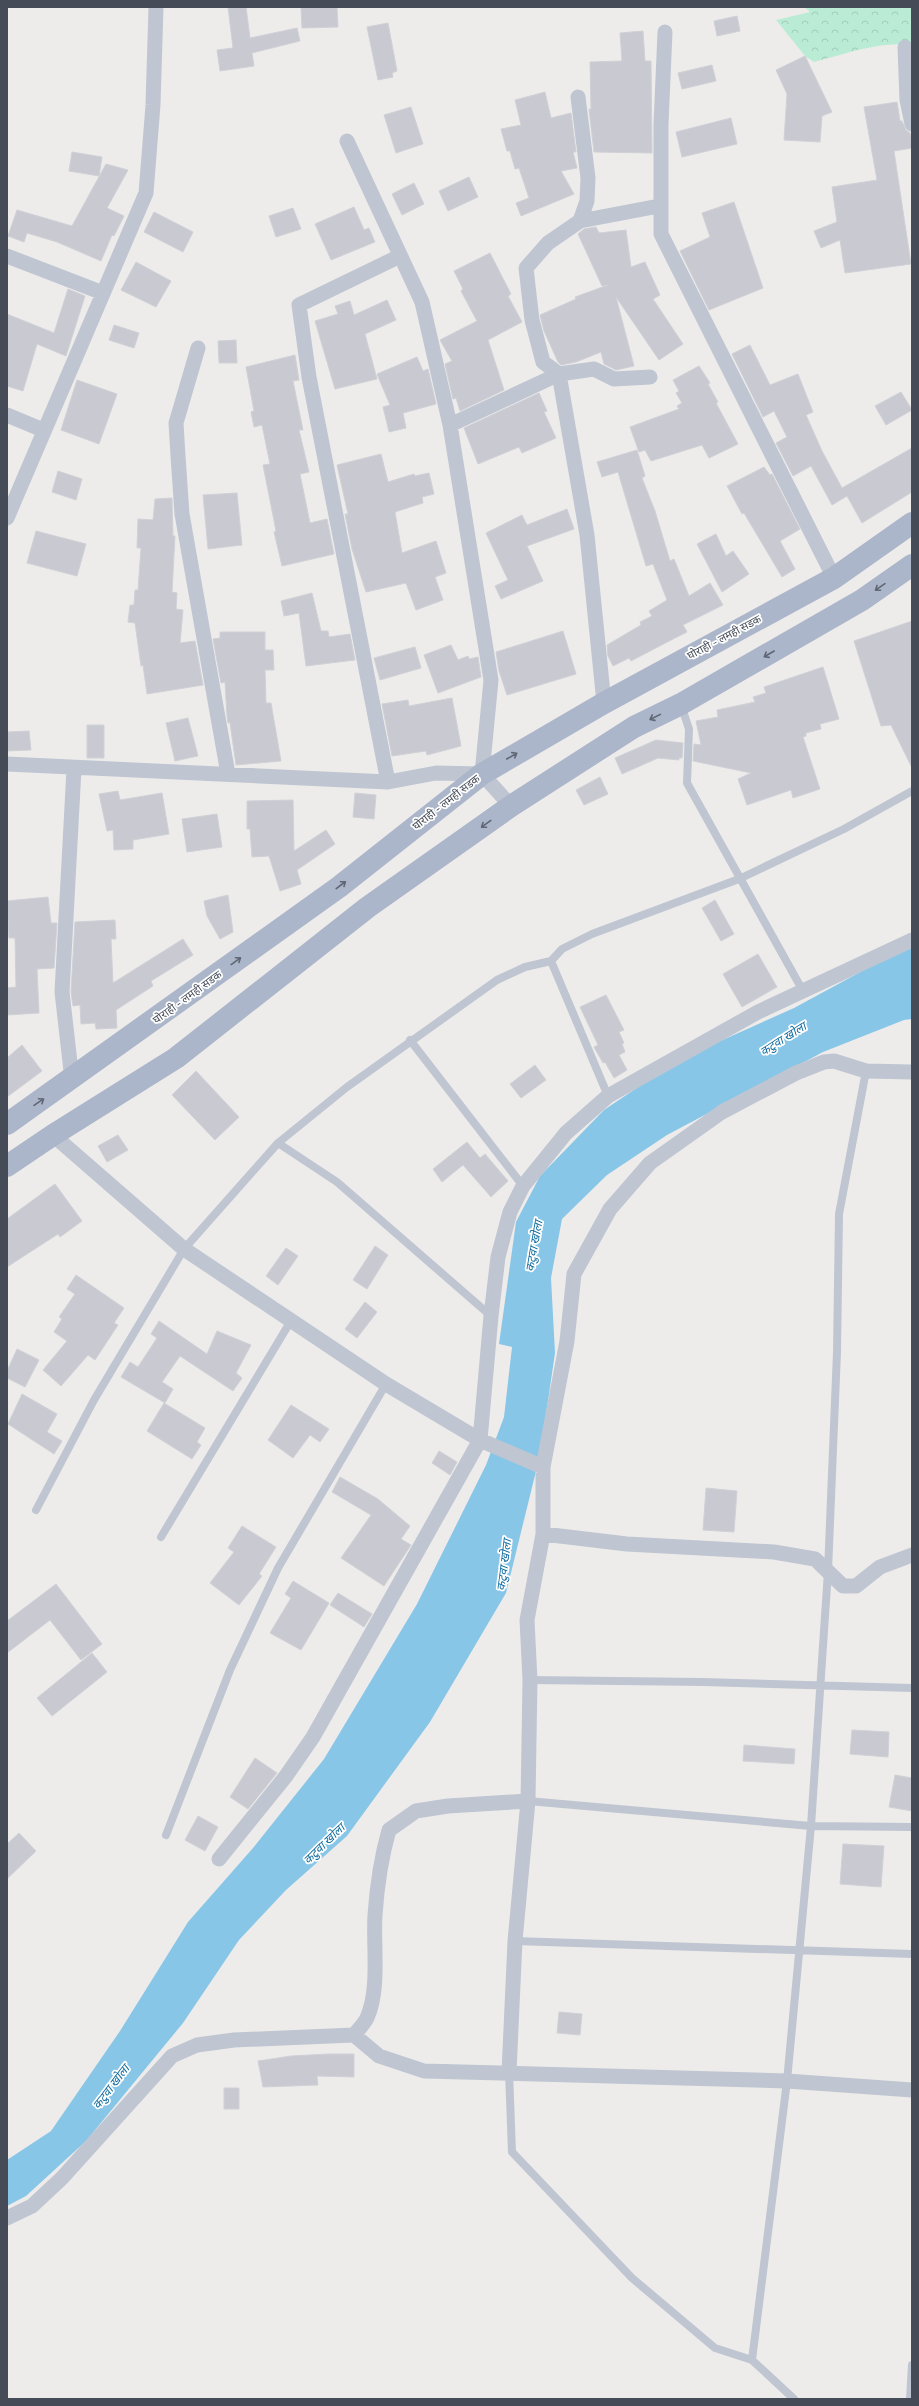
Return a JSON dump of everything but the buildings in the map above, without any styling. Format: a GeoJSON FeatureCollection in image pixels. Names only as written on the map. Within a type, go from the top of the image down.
{"type":"FeatureCollection","features":[{"type":"Feature","properties":{"kind":"main road","name":"घोराही - लमही सडक"},"geometry":{"type":"LineString","coordinates":[[7,1124],[72,1080],[339,886],[482,774],[604,703],[834,578],[912,523]]}},
{"type":"Feature","properties":{"kind":"main road"},"geometry":{"type":"LineString","coordinates":[[7,1166],[53,1134],[176,1058],[368,908],[511,806],[634,727],[681,704],[862,600],[912,565]]}},
{"type":"Feature","properties":{"kind":"street"},"geometry":{"type":"LineString","coordinates":[[7,518],[43,430],[146,193],[153,105],[156,7]]}},
{"type":"Feature","properties":{"kind":"street"},"geometry":{"type":"LineString","coordinates":[[665,32],[659,206],[661,234],[834,578]]}},
{"type":"Feature","properties":{"kind":"street"},"geometry":{"type":"LineString","coordinates":[[905,47],[907,100],[912,124]]}},
{"type":"Feature","properties":{"kind":"street"},"geometry":{"type":"LineString","coordinates":[[578,97],[588,178],[587,201],[580,221]]}},
{"type":"Feature","properties":{"kind":"street"},"geometry":{"type":"LineString","coordinates":[[347,141],[422,302],[450,425],[491,680],[482,774]]}},
{"type":"Feature","properties":{"kind":"street"},"geometry":{"type":"LineString","coordinates":[[604,703],[587,535],[559,374],[543,362],[532,320],[526,268],[548,243],[580,221],[659,206]]}},
{"type":"Feature","properties":{"kind":"street"},"geometry":{"type":"LineString","coordinates":[[7,256],[103,293]]}},
{"type":"Feature","properties":{"kind":"street"},"geometry":{"type":"LineString","coordinates":[[388,782],[309,376],[299,305],[400,256]]}},
{"type":"Feature","properties":{"kind":"street"},"geometry":{"type":"LineString","coordinates":[[198,348],[176,423],[180,492],[182,514],[228,774]]}},
{"type":"Feature","properties":{"kind":"street"},"geometry":{"type":"LineString","coordinates":[[450,425],[559,374],[594,369],[614,378],[650,377]]}},
{"type":"Feature","properties":{"kind":"street"},"geometry":{"type":"LineString","coordinates":[[7,415],[43,430]]}},
{"type":"Feature","properties":{"kind":"street"},"geometry":{"type":"LineString","coordinates":[[7,764],[74,769],[228,774],[388,782],[436,773],[482,774],[511,806]]}},
{"type":"Feature","properties":{"kind":"street"},"geometry":{"type":"LineString","coordinates":[[72,1080],[62,992],[74,769]]}},
{"type":"Feature","properties":{"kind":"street"},"geometry":{"type":"LineString","coordinates":[[219,1858],[286,1776],[313,1737],[480,1440],[491,1316],[503,1235],[510,1212],[523,1186],[566,1133],[608,1096],[715,1034],[912,940]]}},
{"type":"Feature","properties":{"kind":"street"},"geometry":{"type":"LineString","coordinates":[[509,2072],[515,1941],[528,1801],[530,1680],[526,1620],[543,1534],[543,1467],[567,1341],[574,1274],[610,1209],[650,1163],[722,1112],[796,1073],[824,1062],[834,1062],[866,1071],[912,1072]]}},
{"type":"Feature","properties":{"kind":"street"},"geometry":{"type":"LineString","coordinates":[[53,1134],[184,1248],[292,1319],[386,1384],[480,1440],[543,1467]]}},
{"type":"Feature","properties":{"kind":"street"},"geometry":{"type":"LineString","coordinates":[[543,1534],[627,1544],[774,1552],[815,1559],[843,1586],[856,1586],[880,1567],[912,1555]]}},
{"type":"Feature","properties":{"kind":"street"},"geometry":{"type":"LineString","coordinates":[[354,2035],[367,2019],[371,2003],[374,1974],[375,1915],[380,1862],[389,1830],[416,1811],[448,1806],[528,1801]]}},
{"type":"Feature","properties":{"kind":"street"},"geometry":{"type":"LineString","coordinates":[[7,2218],[32,2206],[62,2178],[172,2056],[197,2045],[234,2040],[354,2035],[379,2056],[424,2071],[509,2072],[787,2081],[912,2090]]}},
{"type":"Feature","properties":{"kind":"lane"},"geometry":{"type":"LineString","coordinates":[[681,704],[689,729],[686,783],[803,992]]}},
{"type":"Feature","properties":{"kind":"lane"},"geometry":{"type":"LineString","coordinates":[[36,1510],[94,1400],[184,1248],[278,1143],[347,1087],[410,1040],[497,980],[525,967],[551,961],[562,949],[574,942],[739,879],[844,829],[912,791]]}},
{"type":"Feature","properties":{"kind":"lane"},"geometry":{"type":"LineString","coordinates":[[551,961],[608,1096]]}},
{"type":"Feature","properties":{"kind":"lane"},"geometry":{"type":"LineString","coordinates":[[410,1040],[523,1186]]}},
{"type":"Feature","properties":{"kind":"lane"},"geometry":{"type":"LineString","coordinates":[[752,2360],[787,2081],[811,1826],[828,1571],[837,1352],[839,1214],[866,1071]]}},
{"type":"Feature","properties":{"kind":"lane"},"geometry":{"type":"LineString","coordinates":[[278,1143],[336,1182],[491,1316]]}},
{"type":"Feature","properties":{"kind":"lane"},"geometry":{"type":"LineString","coordinates":[[161,1537],[292,1319]]}},
{"type":"Feature","properties":{"kind":"lane"},"geometry":{"type":"LineString","coordinates":[[166,1835],[230,1670],[278,1568],[386,1384]]}},
{"type":"Feature","properties":{"kind":"lane"},"geometry":{"type":"LineString","coordinates":[[530,1680],[912,1688]]}},
{"type":"Feature","properties":{"kind":"lane"},"geometry":{"type":"LineString","coordinates":[[528,1801],[811,1826],[912,1827]]}},
{"type":"Feature","properties":{"kind":"lane"},"geometry":{"type":"LineString","coordinates":[[515,1941],[799,1949],[912,1954]]}},
{"type":"Feature","properties":{"kind":"lane"},"geometry":{"type":"LineString","coordinates":[[509,2072],[512,2152],[632,2278],[715,2348],[752,2360],[794,2399]]}},
{"type":"Feature","properties":{"kind":"lane"},"geometry":{"type":"LineString","coordinates":[[910,2399],[912,2365]]}},
{"type":"Feature","properties":{"kind":"green space"},"geometry":{"type":"Polygon","coordinates":[[[804,7],[912,7],[912,47],[909,44],[884,45],[850,52],[814,62],[805,56],[776,20],[810,12],[804,7]]]}},
{"type":"Feature","properties":{"kind":"water","name":"कटुवा खोला"},"geometry":{"type":"Polygon","coordinates":[[[912,944],[912,1019],[904,1020],[823,1052],[667,1135],[607,1175],[562,1219],[551,1278],[555,1353],[540,1455],[506,1593],[430,1722],[347,1836],[286,1890],[239,1940],[183,2023],[86,2141],[26,2196],[7,2206],[7,2160],[51,2131],[120,2031],[188,1922],[253,1848],[324,1759],[417,1604],[486,1465],[504,1417],[512,1347],[499,1344],[516,1222],[540,1176],[604,1110],[680,1059],[794,1008],[912,944]]]}}]}
